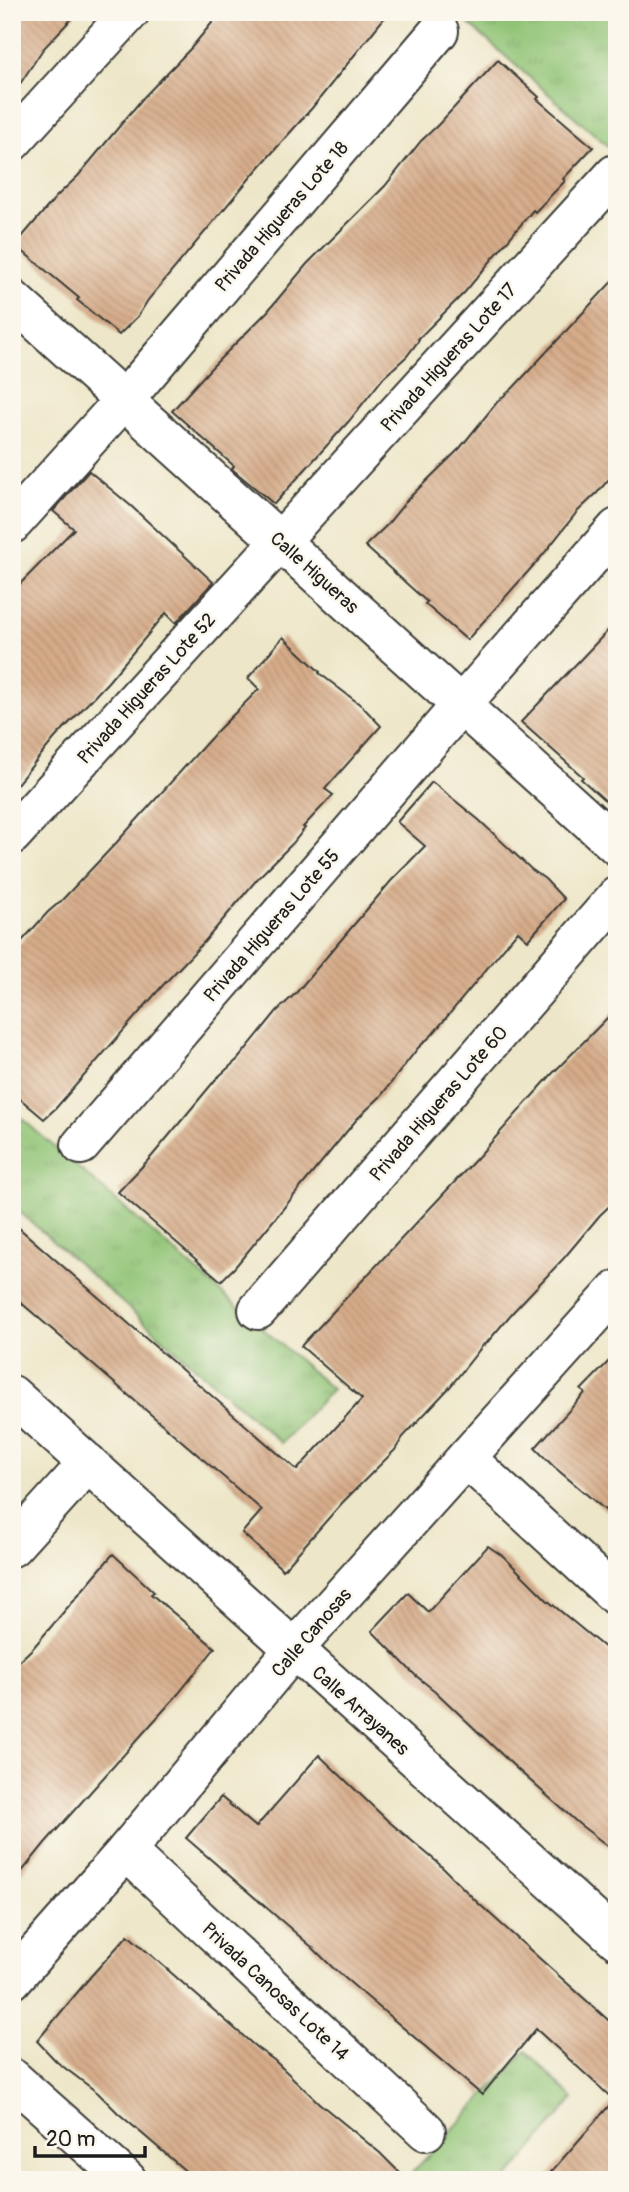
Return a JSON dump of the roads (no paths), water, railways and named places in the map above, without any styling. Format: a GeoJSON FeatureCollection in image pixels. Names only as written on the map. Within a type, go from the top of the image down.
{"type":"FeatureCollection","features":[{"type":"Feature","properties":{"kind":"street"},"geometry":{"type":"LineString","coordinates":[[12,142],[130,12]]}},
{"type":"Feature","properties":{"kind":"street","name":"Privada Higueras Lote 18"},"geometry":{"type":"LineString","coordinates":[[12,524],[123,400],[439,31]]}},
{"type":"Feature","properties":{"kind":"street","name":"Privada Higueras Lote 17"},"geometry":{"type":"LineString","coordinates":[[280,541],[615,173]]}},
{"type":"Feature","properties":{"kind":"street","name":"Calle Higueras"},"geometry":{"type":"LineString","coordinates":[[12,299],[617,846]]}},
{"type":"Feature","properties":{"kind":"street","name":"Privada Higueras Lote 55"},"geometry":{"type":"LineString","coordinates":[[82,1145],[617,528]]}},
{"type":"Feature","properties":{"kind":"street","name":"Privada Higueras Lote 52"},"geometry":{"type":"LineString","coordinates":[[12,835],[280,541]]}},
{"type":"Feature","properties":{"kind":"street","name":"Privada Higueras Lote 60"},"geometry":{"type":"LineString","coordinates":[[258,1310],[617,896]]}},
{"type":"Feature","properties":{"kind":"street","name":"Calle Canosas"},"geometry":{"type":"LineString","coordinates":[[12,1980],[126,1851],[294,1649],[617,1290]]}},
{"type":"Feature","properties":{"kind":"street","name":"Calle Arrayanes"},"geometry":{"type":"LineString","coordinates":[[12,1395],[617,1940]]}},
{"type":"Feature","properties":{"kind":"street"},"geometry":{"type":"LineString","coordinates":[[466,1458],[617,1597]]}},
{"type":"Feature","properties":{"kind":"street"},"geometry":{"type":"LineString","coordinates":[[12,1547],[88,1463]]}},
{"type":"Feature","properties":{"kind":"street","name":"Privada Canosas Lote 14"},"geometry":{"type":"LineString","coordinates":[[126,1851],[426,2131]]}},
{"type":"Feature","properties":{"kind":"street"},"geometry":{"type":"LineString","coordinates":[[12,2078],[127,2180]]}}]}
